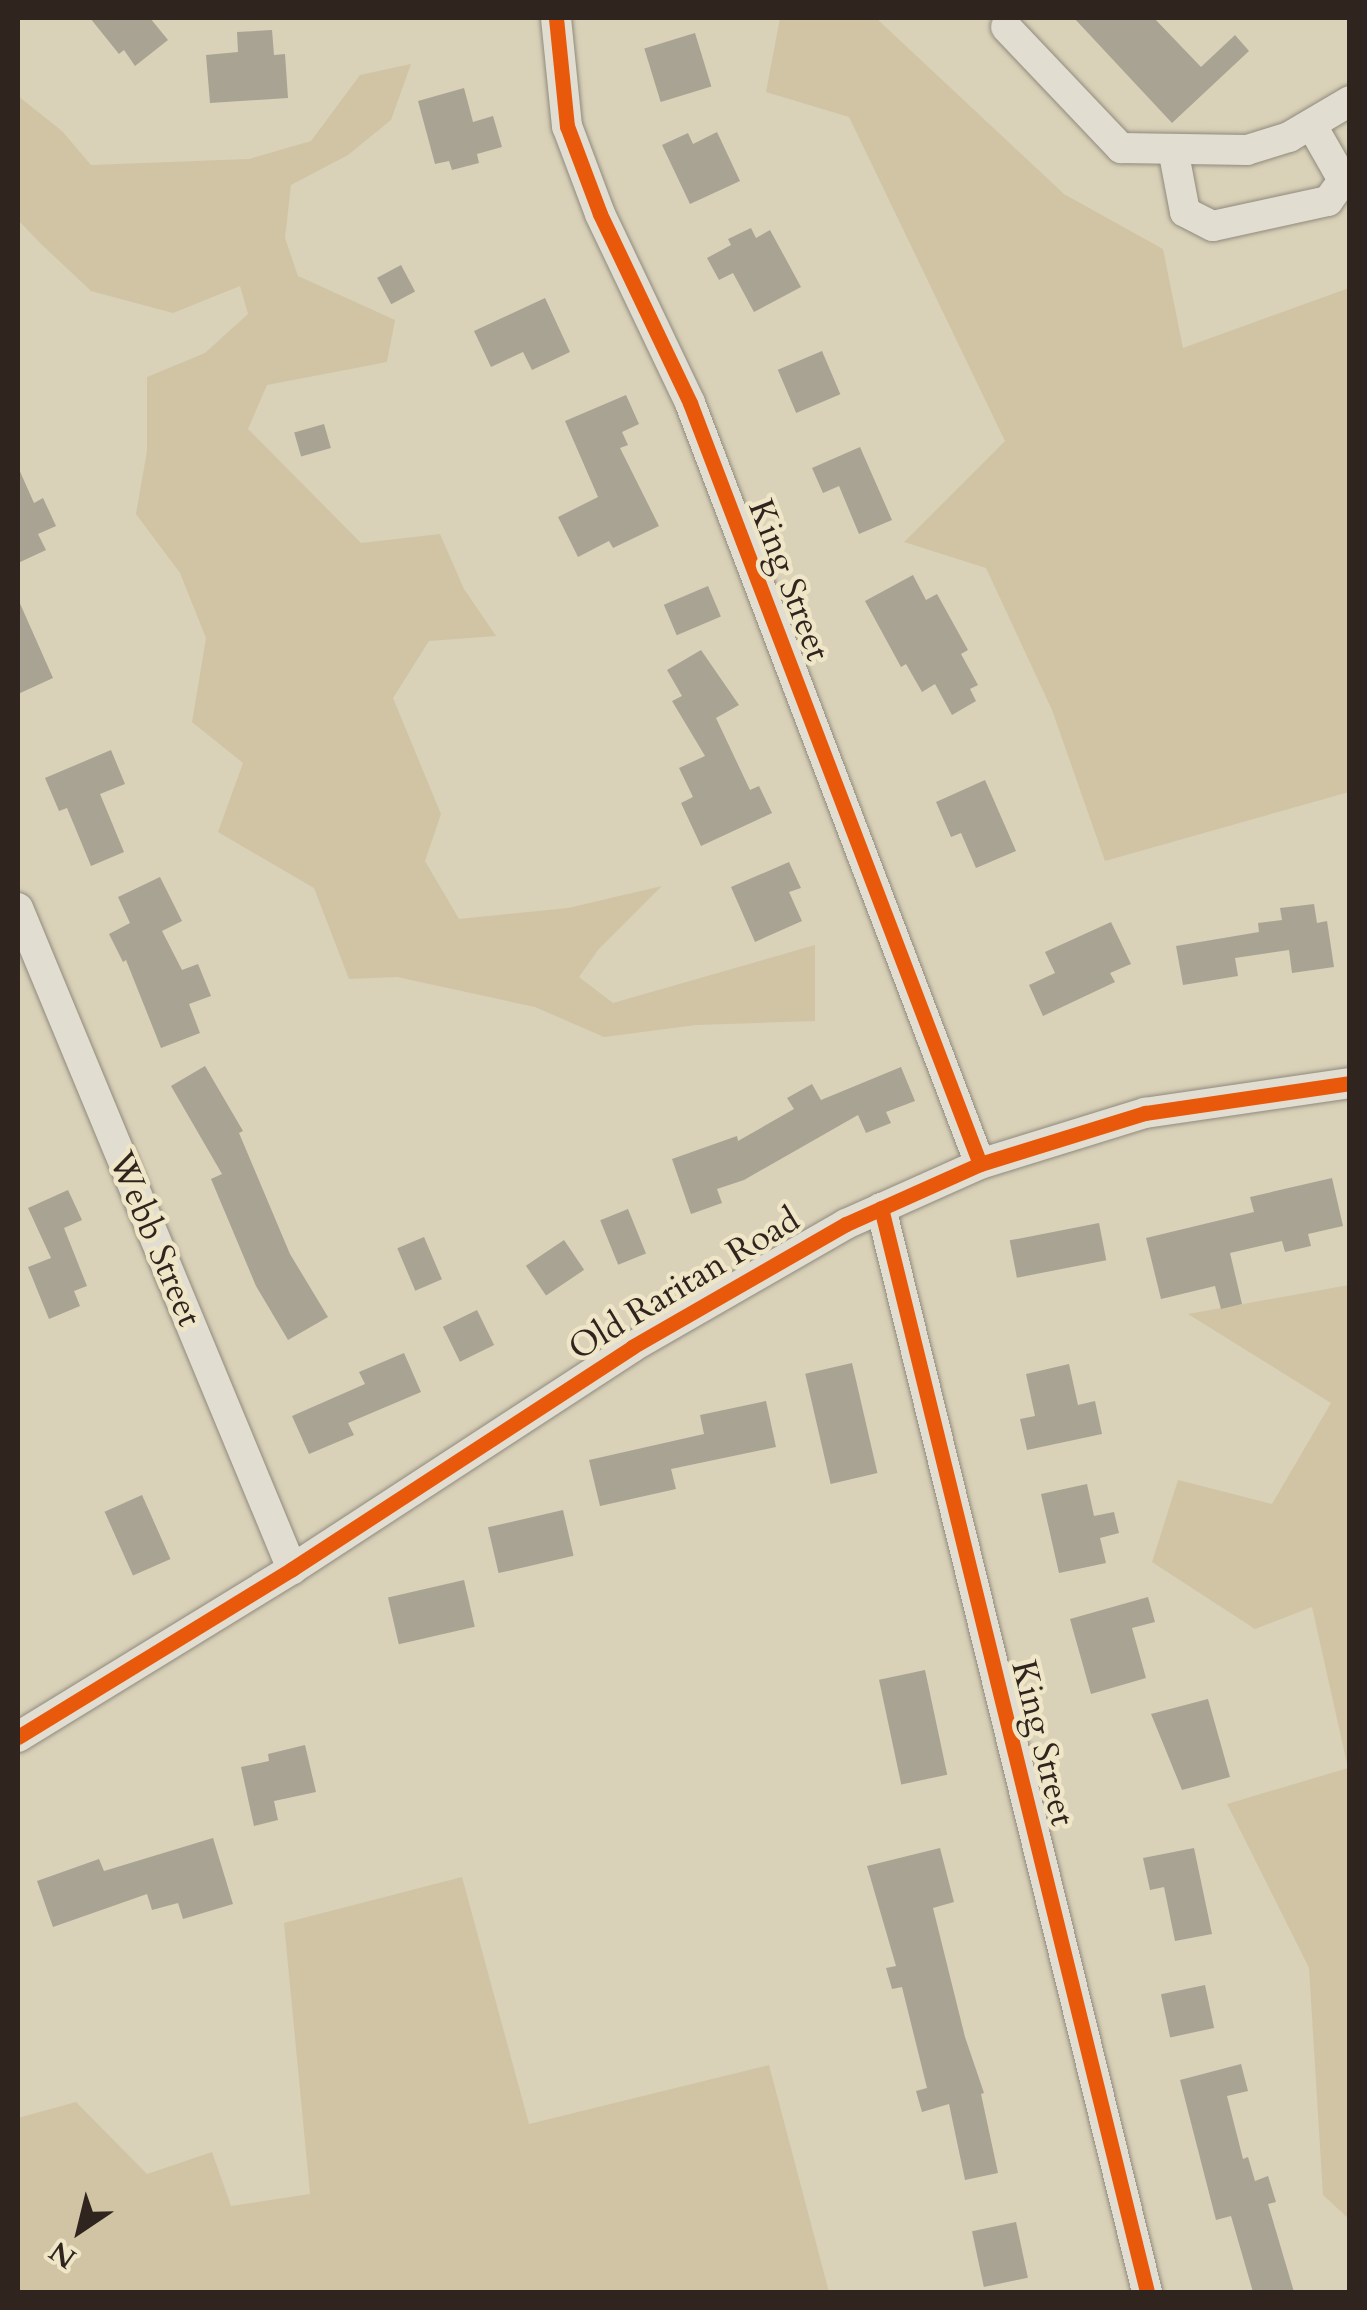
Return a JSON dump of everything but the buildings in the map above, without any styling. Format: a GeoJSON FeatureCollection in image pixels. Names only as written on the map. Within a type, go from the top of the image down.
{"type":"FeatureCollection","features":[{"type":"Feature","properties":{"kind":"street","name":"King Street"},"geometry":{"type":"LineString","coordinates":[[556,18],[567,126],[600,214],[690,403],[980,1164]]}},
{"type":"Feature","properties":{"kind":"street"},"geometry":{"type":"LineString","coordinates":[[1006,27],[1120,148],[1247,150],[1289,136],[1350,101]]}},
{"type":"Feature","properties":{"kind":"street"},"geometry":{"type":"LineString","coordinates":[[1172,149],[1184,212],[1213,226],[1342,196],[1343,180],[1310,124]]}},
{"type":"Feature","properties":{"kind":"street","name":"Webb Street"},"geometry":{"type":"LineString","coordinates":[[18,908],[292,1570]]}},
{"type":"Feature","properties":{"kind":"street","name":"Old Raritan Road"},"geometry":{"type":"LineString","coordinates":[[18,1736],[292,1570],[632,1347],[881,1208],[980,1164],[1144,1113],[1350,1082]]}},
{"type":"Feature","properties":{"kind":"street","name":"King Street"},"geometry":{"type":"LineString","coordinates":[[881,1208],[1147,2292]]}},
{"type":"Feature","properties":{"kind":"shaded area"},"geometry":{"type":"Polygon","coordinates":[[[780,18],[876,18],[1064,194],[1163,249],[1183,348],[1349,288],[1349,792],[1105,861],[1052,710],[986,568],[904,542],[1005,441],[849,117],[766,92],[780,18]]]}},
{"type":"Feature","properties":{"kind":"shaded area"},"geometry":{"type":"Polygon","coordinates":[[[411,64],[391,120],[348,155],[291,185],[285,238],[298,276],[395,320],[387,362],[267,385],[248,429],[361,543],[440,534],[464,589],[496,636],[429,641],[393,698],[441,814],[425,861],[459,919],[568,908],[662,886],[598,950],[579,977],[613,1003],[815,945],[815,1021],[696,1025],[604,1037],[535,1007],[397,977],[349,979],[314,888],[218,832],[243,763],[192,722],[206,638],[180,573],[136,514],[147,451],[147,377],[205,353],[248,314],[240,286],[173,313],[91,291],[40,243],[18,220],[18,96],[62,131],[91,165],[249,159],[311,141],[360,75],[411,64]]]}},
{"type":"Feature","properties":{"kind":"shaded area"},"geometry":{"type":"Polygon","coordinates":[[[1349,1285],[1349,2219],[1323,2195],[1309,1968],[1227,1804],[1348,1768],[1312,1607],[1255,1629],[1152,1562],[1178,1480],[1272,1504],[1331,1403],[1188,1314],[1349,1285]]]}},
{"type":"Feature","properties":{"kind":"shaded area"},"geometry":{"type":"Polygon","coordinates":[[[462,1877],[529,2124],[769,2065],[829,2292],[18,2292],[18,2118],[76,2102],[147,2174],[212,2152],[231,2206],[310,2194],[284,1923],[462,1877]]]}},
{"type":"Feature","properties":{"kind":"cycle path"},"geometry":{"type":"LineString","coordinates":[[556,18],[567,126],[600,214],[690,403],[980,1164]]}},
{"type":"Feature","properties":{"kind":"cycle path"},"geometry":{"type":"LineString","coordinates":[[18,1737],[292,1569],[632,1347],[846,1224],[980,1164],[1145,1113],[1350,1083]]}},
{"type":"Feature","properties":{"kind":"cycle path"},"geometry":{"type":"LineString","coordinates":[[881,1208],[1147,2292]]}}]}
